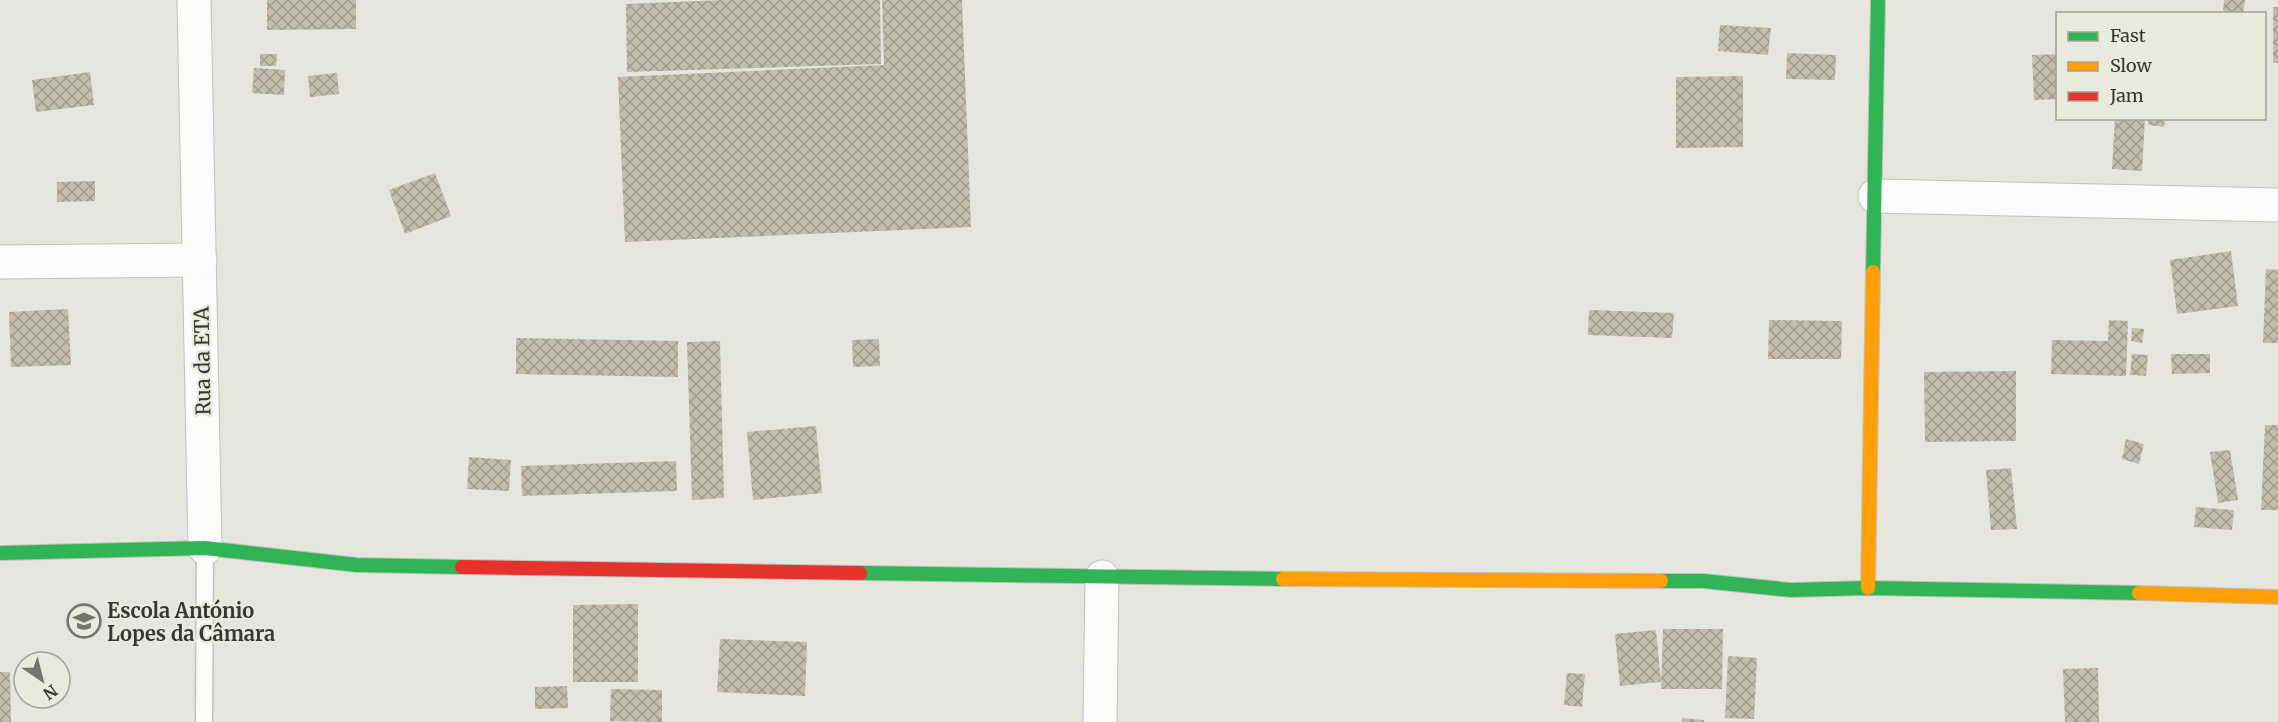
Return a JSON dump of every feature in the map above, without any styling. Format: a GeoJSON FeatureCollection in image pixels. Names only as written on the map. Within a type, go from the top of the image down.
{"type":"FeatureCollection","features":[{"type":"Feature","properties":{"kind":"street","name":"Rua da ETA"},"geometry":{"type":"LineString","coordinates":[[194,0],[206,548]]}},
{"type":"Feature","properties":{"kind":"street"},"geometry":{"type":"LineString","coordinates":[[1868,588],[1878,0]]}},
{"type":"Feature","properties":{"kind":"street"},"geometry":{"type":"LineString","coordinates":[[1875,196],[2278,206]]}},
{"type":"Feature","properties":{"kind":"street"},"geometry":{"type":"LineString","coordinates":[[0,262],[200,260]]}},
{"type":"Feature","properties":{"kind":"street"},"geometry":{"type":"LineString","coordinates":[[0,553],[206,548],[357,565],[1102,577],[1703,581],[1791,590],[1868,588],[2058,590],[2278,597]]}},
{"type":"Feature","properties":{"kind":"street"},"geometry":{"type":"LineString","coordinates":[[1100,722],[1102,577]]}},
{"type":"Feature","properties":{"kind":"lane","name":"Rua da ETA"},"geometry":{"type":"LineString","coordinates":[[204,722],[206,548]]}},
{"type":"Feature","properties":{"kind":"building"},"geometry":{"type":"Polygon","coordinates":[[[267,0],[356,0],[356,29],[267,30],[267,0]]]}},
{"type":"Feature","properties":{"kind":"building"},"geometry":{"type":"Polygon","coordinates":[[[723,0],[880,0],[881,64],[627,72],[626,4],[723,0]]]}},
{"type":"Feature","properties":{"kind":"building"},"geometry":{"type":"Polygon","coordinates":[[[882,0],[962,0],[971,227],[625,242],[618,77],[884,65],[882,0]]]}},
{"type":"Feature","properties":{"kind":"building"},"geometry":{"type":"Polygon","coordinates":[[[2224,0],[2245,0],[2243,12],[2223,11],[2224,0]]]}},
{"type":"Feature","properties":{"kind":"building"},"geometry":{"type":"Polygon","coordinates":[[[2273,7],[2278,7],[2278,63],[2273,63],[2273,7]]]}},
{"type":"Feature","properties":{"kind":"building"},"geometry":{"type":"Polygon","coordinates":[[[1720,25],[1771,28],[1768,55],[1718,51],[1720,25]]]}},
{"type":"Feature","properties":{"kind":"building"},"geometry":{"type":"Polygon","coordinates":[[[1787,53],[1836,55],[1835,80],[1786,79],[1787,53]]]}},
{"type":"Feature","properties":{"kind":"building"},"geometry":{"type":"Polygon","coordinates":[[[260,54],[277,54],[276,66],[260,66],[260,54]]]}},
{"type":"Feature","properties":{"kind":"building"},"geometry":{"type":"Polygon","coordinates":[[[2056,54],[2056,99],[2034,100],[2032,55],[2056,54]]]}},
{"type":"Feature","properties":{"kind":"building"},"geometry":{"type":"Polygon","coordinates":[[[254,68],[285,70],[284,95],[252,93],[254,68]]]}},
{"type":"Feature","properties":{"kind":"building"},"geometry":{"type":"Polygon","coordinates":[[[90,72],[94,105],[36,112],[32,80],[90,72]]]}},
{"type":"Feature","properties":{"kind":"building"},"geometry":{"type":"Polygon","coordinates":[[[337,73],[339,94],[310,97],[308,76],[337,73]]]}},
{"type":"Feature","properties":{"kind":"building"},"geometry":{"type":"Polygon","coordinates":[[[1743,76],[1743,147],[1676,148],[1676,77],[1743,76]]]}},
{"type":"Feature","properties":{"kind":"building"},"geometry":{"type":"Polygon","coordinates":[[[2115,120],[2145,120],[2142,171],[2112,169],[2115,120]]]}},
{"type":"Feature","properties":{"kind":"building"},"geometry":{"type":"Polygon","coordinates":[[[2148,120],[2165,120],[2164,127],[2148,125],[2148,120]]]}},
{"type":"Feature","properties":{"kind":"building"},"geometry":{"type":"Polygon","coordinates":[[[435,173],[451,216],[405,234],[389,190],[435,173]]]}},
{"type":"Feature","properties":{"kind":"building"},"geometry":{"type":"Polygon","coordinates":[[[95,181],[95,201],[57,202],[57,182],[95,181]]]}},
{"type":"Feature","properties":{"kind":"building"},"geometry":{"type":"Polygon","coordinates":[[[2231,251],[2238,306],[2177,314],[2170,260],[2231,251]]]}},
{"type":"Feature","properties":{"kind":"building"},"geometry":{"type":"Polygon","coordinates":[[[2266,269],[2278,270],[2278,343],[2263,343],[2266,269]]]}},
{"type":"Feature","properties":{"kind":"building"},"geometry":{"type":"Polygon","coordinates":[[[68,309],[71,365],[11,367],[9,312],[68,309]]]}},
{"type":"Feature","properties":{"kind":"building"},"geometry":{"type":"Polygon","coordinates":[[[1589,310],[1674,313],[1672,338],[1588,335],[1589,310]]]}},
{"type":"Feature","properties":{"kind":"building"},"geometry":{"type":"Polygon","coordinates":[[[1769,320],[1842,321],[1841,359],[1768,359],[1769,320]]]}},
{"type":"Feature","properties":{"kind":"building"},"geometry":{"type":"Polygon","coordinates":[[[2109,320],[2128,321],[2126,376],[2051,374],[2052,340],[2108,341],[2109,320]]]}},
{"type":"Feature","properties":{"kind":"building"},"geometry":{"type":"Polygon","coordinates":[[[2132,328],[2144,329],[2142,343],[2131,341],[2132,328]]]}},
{"type":"Feature","properties":{"kind":"building"},"geometry":{"type":"Polygon","coordinates":[[[516,338],[678,341],[678,377],[516,374],[516,338]]]}},
{"type":"Feature","properties":{"kind":"building"},"geometry":{"type":"Polygon","coordinates":[[[879,339],[880,366],[853,367],[852,340],[879,339]]]}},
{"type":"Feature","properties":{"kind":"building"},"geometry":{"type":"Polygon","coordinates":[[[720,341],[724,498],[692,500],[687,342],[720,341]]]}},
{"type":"Feature","properties":{"kind":"building"},"geometry":{"type":"Polygon","coordinates":[[[2132,354],[2148,355],[2146,376],[2130,375],[2132,354]]]}},
{"type":"Feature","properties":{"kind":"building"},"geometry":{"type":"Polygon","coordinates":[[[2171,354],[2210,354],[2210,373],[2172,374],[2171,354]]]}},
{"type":"Feature","properties":{"kind":"building"},"geometry":{"type":"Polygon","coordinates":[[[2016,371],[2016,441],[1925,442],[1924,372],[2016,371]]]}},
{"type":"Feature","properties":{"kind":"building"},"geometry":{"type":"Polygon","coordinates":[[[2265,425],[2278,425],[2278,510],[2261,510],[2265,425]]]}},
{"type":"Feature","properties":{"kind":"building"},"geometry":{"type":"Polygon","coordinates":[[[816,426],[822,493],[753,500],[747,432],[816,426]]]}},
{"type":"Feature","properties":{"kind":"building"},"geometry":{"type":"Polygon","coordinates":[[[2126,439],[2144,444],[2139,464],[2122,459],[2126,439]]]}},
{"type":"Feature","properties":{"kind":"building"},"geometry":{"type":"Polygon","coordinates":[[[2230,450],[2238,500],[2218,503],[2210,452],[2230,450]]]}},
{"type":"Feature","properties":{"kind":"building"},"geometry":{"type":"Polygon","coordinates":[[[469,457],[511,460],[509,491],[467,489],[469,457]]]}},
{"type":"Feature","properties":{"kind":"building"},"geometry":{"type":"Polygon","coordinates":[[[676,461],[677,491],[522,496],[521,466],[676,461]]]}},
{"type":"Feature","properties":{"kind":"building"},"geometry":{"type":"Polygon","coordinates":[[[2011,468],[2017,529],[1991,530],[1986,470],[2011,468]]]}},
{"type":"Feature","properties":{"kind":"building"},"geometry":{"type":"Polygon","coordinates":[[[2196,507],[2234,510],[2232,530],[2194,527],[2196,507]]]}},
{"type":"Feature","properties":{"kind":"building"},"geometry":{"type":"Polygon","coordinates":[[[638,604],[638,682],[573,682],[573,605],[638,604]]]}},
{"type":"Feature","properties":{"kind":"building"},"geometry":{"type":"Polygon","coordinates":[[[1663,629],[1723,629],[1722,689],[1661,689],[1663,629]]]}},
{"type":"Feature","properties":{"kind":"building"},"geometry":{"type":"Polygon","coordinates":[[[1656,630],[1661,682],[1620,686],[1615,634],[1656,630]]]}},
{"type":"Feature","properties":{"kind":"building"},"geometry":{"type":"Polygon","coordinates":[[[720,639],[807,642],[805,696],[717,692],[720,639]]]}},
{"type":"Feature","properties":{"kind":"building"},"geometry":{"type":"Polygon","coordinates":[[[1728,656],[1757,658],[1754,719],[1725,718],[1728,656]]]}},
{"type":"Feature","properties":{"kind":"building"},"geometry":{"type":"Polygon","coordinates":[[[2098,668],[2099,722],[2065,722],[2063,669],[2098,668]]]}},
{"type":"Feature","properties":{"kind":"building"},"geometry":{"type":"Polygon","coordinates":[[[0,672],[10,672],[11,722],[0,722],[0,672]]]}},
{"type":"Feature","properties":{"kind":"building"},"geometry":{"type":"Polygon","coordinates":[[[1567,673],[1585,674],[1582,707],[1564,705],[1567,673]]]}},
{"type":"Feature","properties":{"kind":"building"},"geometry":{"type":"Polygon","coordinates":[[[567,686],[568,708],[535,709],[535,687],[567,686]]]}},
{"type":"Feature","properties":{"kind":"building"},"geometry":{"type":"Polygon","coordinates":[[[611,689],[662,690],[662,722],[610,721],[611,689]]]}},
{"type":"Feature","properties":{"kind":"building"},"geometry":{"type":"Polygon","coordinates":[[[1682,718],[1704,720],[1704,722],[1682,722],[1682,718]]]}},
{"type":"Feature","properties":{"kind":"traffic: fast"},"geometry":{"type":"LineString","coordinates":[[1873,272],[1878,0]]}},
{"type":"Feature","properties":{"kind":"traffic: fast"},"geometry":{"type":"LineString","coordinates":[[0,553],[205,548],[357,565],[462,567]]}},
{"type":"Feature","properties":{"kind":"traffic: fast"},"geometry":{"type":"LineString","coordinates":[[860,573],[1283,579]]}},
{"type":"Feature","properties":{"kind":"traffic: fast"},"geometry":{"type":"LineString","coordinates":[[1661,581],[1703,581],[1791,590],[1868,588],[2139,593]]}},
{"type":"Feature","properties":{"kind":"traffic: slow"},"geometry":{"type":"LineString","coordinates":[[1868,588],[1873,272]]}},
{"type":"Feature","properties":{"kind":"traffic: slow"},"geometry":{"type":"LineString","coordinates":[[1283,579],[1661,581]]}},
{"type":"Feature","properties":{"kind":"traffic: slow"},"geometry":{"type":"LineString","coordinates":[[2139,593],[2278,597]]}},
{"type":"Feature","properties":{"kind":"traffic: jam"},"geometry":{"type":"LineString","coordinates":[[462,567],[860,573]]}},
{"type":"Feature","properties":{"kind":"place","name":"Escola António Lopes da Câmara"},"geometry":{"type":"Point","coordinates":[84,621]}}]}
